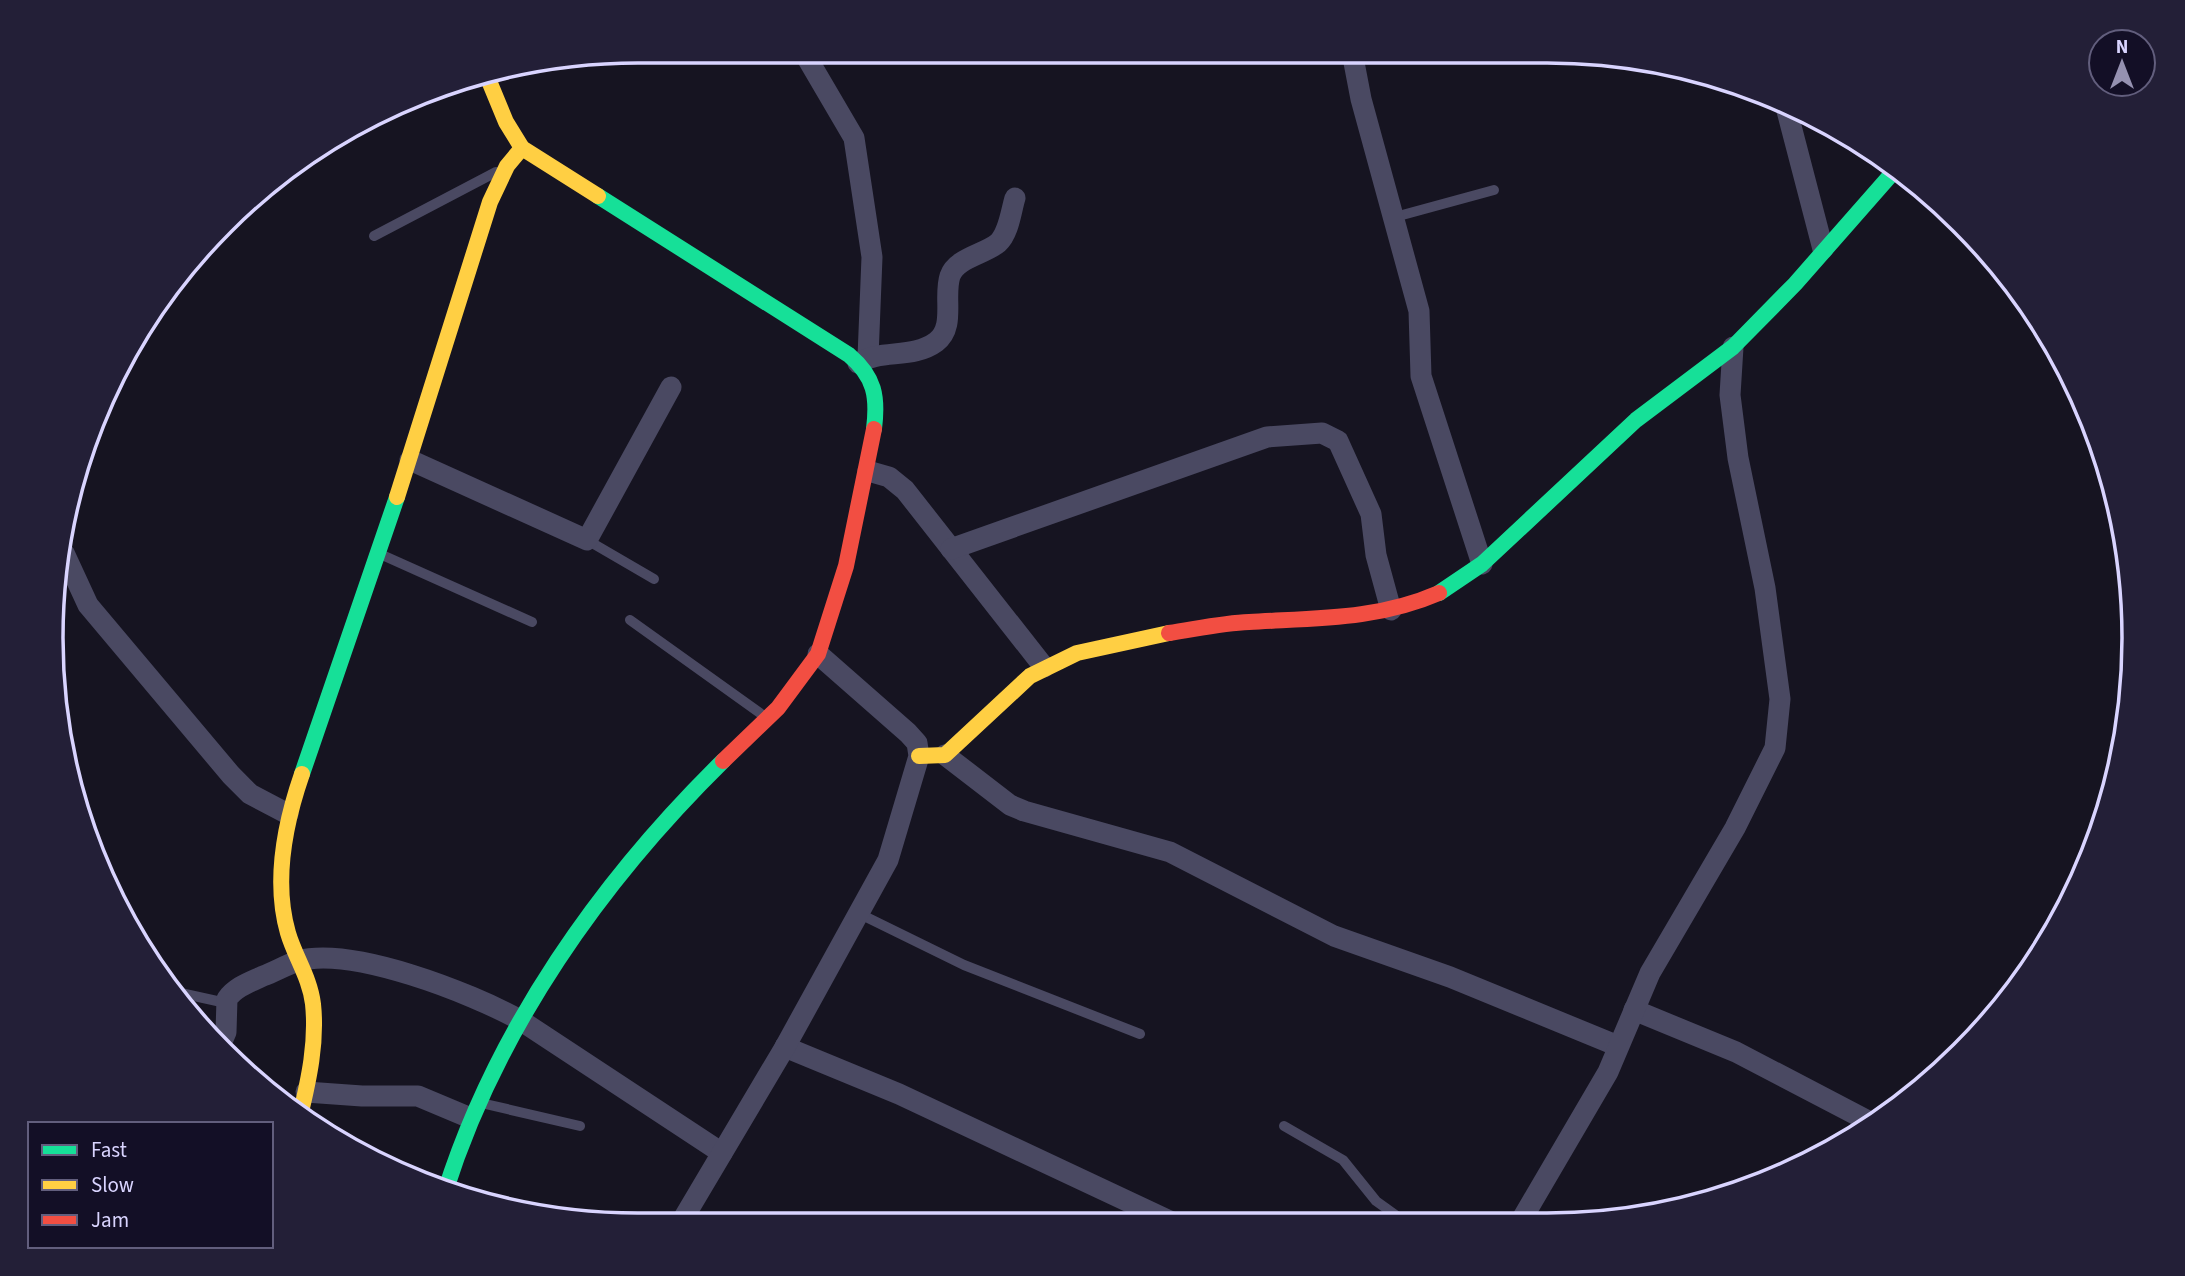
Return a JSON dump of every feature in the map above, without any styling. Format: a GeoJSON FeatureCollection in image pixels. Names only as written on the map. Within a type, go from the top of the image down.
{"type":"FeatureCollection","features":[{"type":"Feature","properties":{"kind":"street"},"geometry":{"type":"LineString","coordinates":[[450,1181],[472,1110],[520,1020],[593,915],[633,865],[696,788],[766,718],[818,654],[834,612],[868,471],[877,395],[863,360],[872,257],[852,132],[810,63]]}},
{"type":"Feature","properties":{"kind":"street"},"geometry":{"type":"LineString","coordinates":[[1354,63],[1361,100],[1419,311],[1421,376],[1482,564]]}},
{"type":"Feature","properties":{"kind":"street"},"geometry":{"type":"LineString","coordinates":[[490,83],[506,122],[522,148],[555,171],[863,360],[911,351],[937,341],[945,329],[949,281],[953,269],[998,242],[1015,198]]}},
{"type":"Feature","properties":{"kind":"street"},"geometry":{"type":"LineString","coordinates":[[1788,116],[1823,249]]}},
{"type":"Feature","properties":{"kind":"street"},"geometry":{"type":"LineString","coordinates":[[303,1105],[314,1014],[310,988],[298,961],[285,914],[283,861],[288,814],[410,460],[490,202],[507,166],[522,148]]}},
{"type":"Feature","properties":{"kind":"street"},"geometry":{"type":"LineString","coordinates":[[919,756],[945,755],[1044,667],[1106,644],[1245,622],[1366,616],[1441,592],[1482,564],[1636,419],[1732,347],[1795,284],[1889,176]]}},
{"type":"Feature","properties":{"kind":"street"},"geometry":{"type":"LineString","coordinates":[[1525,1213],[1608,1072],[1650,973],[1760,782],[1774,748],[1780,699],[1772,635],[1738,458],[1730,395],[1732,347]]}},
{"type":"Feature","properties":{"kind":"street"},"geometry":{"type":"LineString","coordinates":[[410,460],[587,540],[671,387]]}},
{"type":"Feature","properties":{"kind":"street"},"geometry":{"type":"LineString","coordinates":[[951,549],[1267,437],[1322,433],[1338,440],[1371,514],[1376,555],[1391,610]]}},
{"type":"Feature","properties":{"kind":"street"},"geometry":{"type":"LineString","coordinates":[[868,471],[888,477],[901,487],[1044,667]]}},
{"type":"Feature","properties":{"kind":"street"},"geometry":{"type":"LineString","coordinates":[[68,562],[88,605],[231,775],[250,794],[288,814]]}},
{"type":"Feature","properties":{"kind":"street"},"geometry":{"type":"LineString","coordinates":[[687,1213],[785,1047],[888,860],[919,756],[916,743],[908,733],[818,654]]}},
{"type":"Feature","properties":{"kind":"street"},"geometry":{"type":"LineString","coordinates":[[945,755],[1010,805],[1170,852],[1334,936],[1450,977],[1618,1046]]}},
{"type":"Feature","properties":{"kind":"street"},"geometry":{"type":"LineString","coordinates":[[224,1037],[226,1003],[229,995],[240,987],[298,961],[334,959],[377,967],[487,1002],[520,1020],[722,1153]]}},
{"type":"Feature","properties":{"kind":"street"},"geometry":{"type":"LineString","coordinates":[[1634,1010],[1736,1052],[1863,1118]]}},
{"type":"Feature","properties":{"kind":"street"},"geometry":{"type":"LineString","coordinates":[[785,1047],[899,1094],[1153,1213]]}},
{"type":"Feature","properties":{"kind":"street"},"geometry":{"type":"LineString","coordinates":[[306,1092],[418,1096],[472,1110]]}},
{"type":"Feature","properties":{"kind":"lane"},"geometry":{"type":"LineString","coordinates":[[374,236],[507,166]]}},
{"type":"Feature","properties":{"kind":"lane"},"geometry":{"type":"LineString","coordinates":[[1395,217],[1494,190]]}},
{"type":"Feature","properties":{"kind":"lane"},"geometry":{"type":"LineString","coordinates":[[587,540],[654,579]]}},
{"type":"Feature","properties":{"kind":"lane"},"geometry":{"type":"LineString","coordinates":[[378,553],[532,622]]}},
{"type":"Feature","properties":{"kind":"lane"},"geometry":{"type":"LineString","coordinates":[[630,620],[766,718]]}},
{"type":"Feature","properties":{"kind":"lane"},"geometry":{"type":"LineString","coordinates":[[859,914],[964,965],[1140,1034]]}},
{"type":"Feature","properties":{"kind":"lane"},"geometry":{"type":"LineString","coordinates":[[187,995],[226,1003]]}},
{"type":"Feature","properties":{"kind":"lane"},"geometry":{"type":"LineString","coordinates":[[472,1110],[580,1126]]}},
{"type":"Feature","properties":{"kind":"lane"},"geometry":{"type":"LineString","coordinates":[[1284,1126],[1343,1160],[1376,1201],[1393,1213]]}},
{"type":"Feature","properties":{"kind":"traffic: fast"},"geometry":{"type":"LineString","coordinates":[[1439,593],[1482,564],[1636,420],[1733,347],[1795,284],[1889,177]]}},
{"type":"Feature","properties":{"kind":"traffic: fast"},"geometry":{"type":"LineString","coordinates":[[598,196],[849,355],[864,371],[873,388],[874,429]]}},
{"type":"Feature","properties":{"kind":"traffic: fast"},"geometry":{"type":"LineString","coordinates":[[302,774],[397,497]]}},
{"type":"Feature","properties":{"kind":"traffic: fast"},"geometry":{"type":"LineString","coordinates":[[449,1181],[493,1072],[558,960],[635,856],[723,761]]}},
{"type":"Feature","properties":{"kind":"traffic: slow"},"geometry":{"type":"LineString","coordinates":[[490,83],[506,122],[522,148],[598,196]]}},
{"type":"Feature","properties":{"kind":"traffic: slow"},"geometry":{"type":"LineString","coordinates":[[397,497],[490,202],[507,166],[522,148]]}},
{"type":"Feature","properties":{"kind":"traffic: slow"},"geometry":{"type":"LineString","coordinates":[[919,756],[945,755],[1030,676],[1077,653],[1169,633]]}},
{"type":"Feature","properties":{"kind":"traffic: slow"},"geometry":{"type":"LineString","coordinates":[[302,774],[286,832],[281,893],[288,933],[309,985],[313,1004],[313,1046],[303,1104]]}},
{"type":"Feature","properties":{"kind":"traffic: jam"},"geometry":{"type":"LineString","coordinates":[[723,761],[778,708],[818,654],[846,566],[874,429]]}},
{"type":"Feature","properties":{"kind":"traffic: jam"},"geometry":{"type":"LineString","coordinates":[[1169,633],[1229,624],[1369,613],[1416,602],[1439,593]]}}]}
